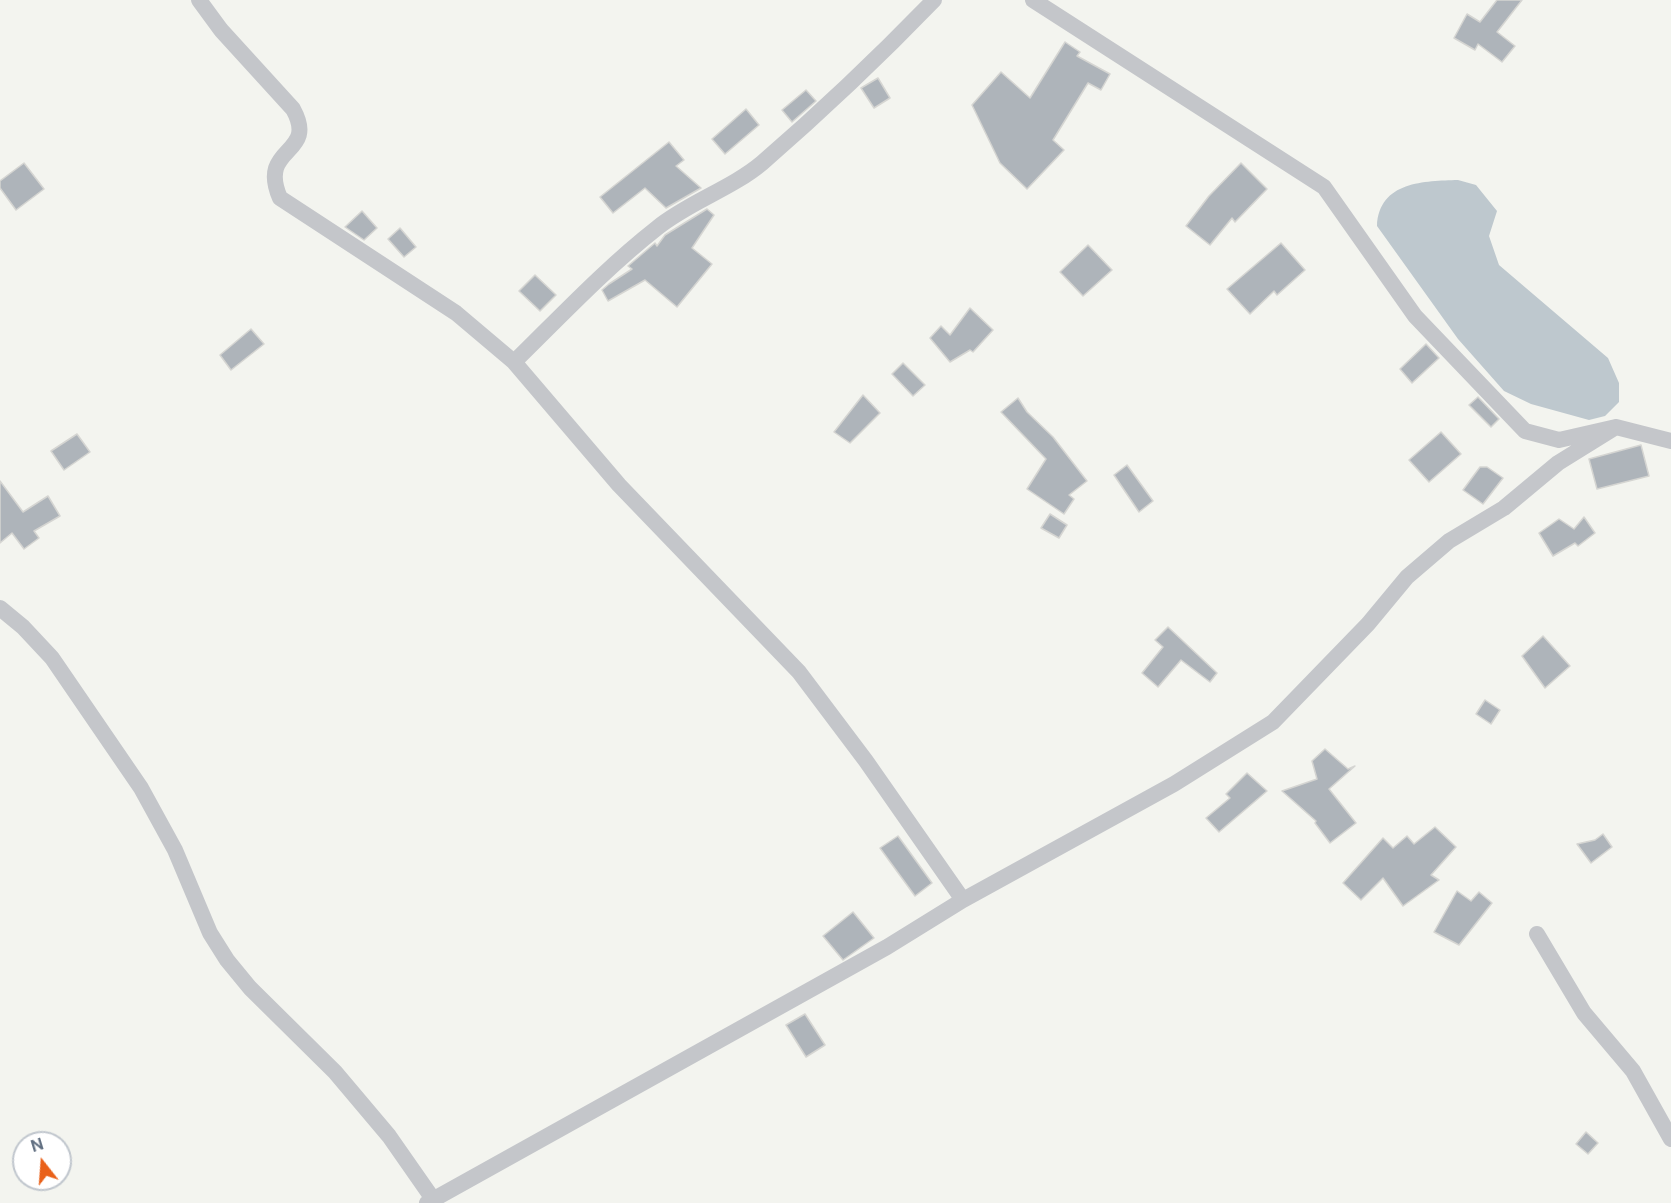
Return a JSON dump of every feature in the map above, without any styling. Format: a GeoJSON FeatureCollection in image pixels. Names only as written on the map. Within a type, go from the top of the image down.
{"type":"FeatureCollection","features":[{"type":"Feature","properties":{"kind":"street"},"geometry":{"type":"LineString","coordinates":[[199,0],[228,37],[293,109],[300,121],[301,130],[296,141],[275,166],[273,177],[280,198],[456,313],[514,362],[619,485],[799,672],[885,788],[963,900]]}},
{"type":"Feature","properties":{"kind":"street"},"geometry":{"type":"LineString","coordinates":[[514,362],[609,270],[659,226],[761,163],[782,142],[832,103],[934,0]]}},
{"type":"Feature","properties":{"kind":"street"},"geometry":{"type":"LineString","coordinates":[[1033,0],[1324,187],[1415,316],[1525,431],[1559,440],[1616,427],[1671,441]]}},
{"type":"Feature","properties":{"kind":"street"},"geometry":{"type":"LineString","coordinates":[[0,608],[23,627],[52,658],[141,788],[175,850],[210,933],[227,960],[250,988],[335,1072],[388,1136],[430,1201],[887,947],[963,900],[1174,784],[1273,722],[1368,624],[1407,577],[1449,541],[1504,508],[1558,463],[1616,427]]}},
{"type":"Feature","properties":{"kind":"street"},"geometry":{"type":"LineString","coordinates":[[1537,934],[1584,1013],[1633,1071],[1671,1139]]}},
{"type":"Feature","properties":{"kind":"shaded area"},"geometry":{"type":"Polygon","coordinates":[[[1458,180],[1476,185],[1497,211],[1489,236],[1499,265],[1608,358],[1619,383],[1619,402],[1605,416],[1589,420],[1531,404],[1504,391],[1458,339],[1377,226],[1380,211],[1386,200],[1395,192],[1418,183],[1458,180]]]}},
{"type":"Feature","properties":{"kind":"building"},"geometry":{"type":"Polygon","coordinates":[[[1497,0],[1522,0],[1497,32],[1515,46],[1502,62],[1478,44],[1475,50],[1454,38],[1467,14],[1480,22],[1497,0]]]}},
{"type":"Feature","properties":{"kind":"building"},"geometry":{"type":"Polygon","coordinates":[[[1065,42],[1080,52],[1077,56],[1110,74],[1101,90],[1088,83],[1053,140],[1064,150],[1027,189],[1000,163],[972,105],[1001,72],[1030,98],[1065,42]]]}},
{"type":"Feature","properties":{"kind":"building"},"geometry":{"type":"Polygon","coordinates":[[[878,78],[890,98],[874,108],[861,88],[878,78]]]}},
{"type":"Feature","properties":{"kind":"building"},"geometry":{"type":"Polygon","coordinates":[[[806,90],[816,101],[792,122],[782,110],[806,90]]]}},
{"type":"Feature","properties":{"kind":"building"},"geometry":{"type":"Polygon","coordinates":[[[746,109],[759,125],[725,154],[712,139],[746,109]]]}},
{"type":"Feature","properties":{"kind":"building"},"geometry":{"type":"Polygon","coordinates":[[[669,142],[684,160],[676,166],[701,188],[666,208],[645,188],[613,213],[600,197],[669,142]]]}},
{"type":"Feature","properties":{"kind":"building"},"geometry":{"type":"Polygon","coordinates":[[[24,163],[44,189],[16,210],[0,188],[0,181],[24,163]]]}},
{"type":"Feature","properties":{"kind":"building"},"geometry":{"type":"Polygon","coordinates":[[[1241,163],[1267,189],[1235,222],[1232,218],[1210,245],[1186,226],[1209,196],[1241,163]]]}},
{"type":"Feature","properties":{"kind":"building"},"geometry":{"type":"Polygon","coordinates":[[[707,209],[714,215],[692,248],[712,264],[677,307],[645,280],[608,301],[602,290],[632,269],[628,266],[655,243],[657,246],[665,235],[707,209]]]}},
{"type":"Feature","properties":{"kind":"building"},"geometry":{"type":"Polygon","coordinates":[[[362,211],[377,228],[364,240],[345,227],[362,211]]]}},
{"type":"Feature","properties":{"kind":"building"},"geometry":{"type":"Polygon","coordinates":[[[400,228],[416,247],[404,257],[388,239],[400,228]]]}},
{"type":"Feature","properties":{"kind":"building"},"geometry":{"type":"Polygon","coordinates":[[[1281,243],[1305,270],[1277,295],[1274,291],[1250,314],[1227,289],[1281,243]]]}},
{"type":"Feature","properties":{"kind":"building"},"geometry":{"type":"Polygon","coordinates":[[[1088,245],[1112,270],[1083,296],[1060,272],[1088,245]]]}},
{"type":"Feature","properties":{"kind":"building"},"geometry":{"type":"Polygon","coordinates":[[[535,275],[556,295],[540,311],[519,291],[535,275]]]}},
{"type":"Feature","properties":{"kind":"building"},"geometry":{"type":"Polygon","coordinates":[[[970,308],[993,330],[973,352],[970,350],[950,362],[930,338],[941,326],[950,335],[970,308]]]}},
{"type":"Feature","properties":{"kind":"building"},"geometry":{"type":"Polygon","coordinates":[[[251,329],[264,344],[231,370],[220,355],[251,329]]]}},
{"type":"Feature","properties":{"kind":"building"},"geometry":{"type":"Polygon","coordinates":[[[1426,344],[1439,358],[1412,383],[1400,369],[1426,344]]]}},
{"type":"Feature","properties":{"kind":"building"},"geometry":{"type":"Polygon","coordinates":[[[903,363],[925,385],[913,396],[892,374],[903,363]]]}},
{"type":"Feature","properties":{"kind":"building"},"geometry":{"type":"Polygon","coordinates":[[[863,395],[880,413],[850,443],[834,432],[863,395]]]}},
{"type":"Feature","properties":{"kind":"building"},"geometry":{"type":"Polygon","coordinates":[[[1478,397],[1499,419],[1491,427],[1469,405],[1478,397]]]}},
{"type":"Feature","properties":{"kind":"building"},"geometry":{"type":"Polygon","coordinates":[[[1018,398],[1027,412],[1053,437],[1087,481],[1069,495],[1074,499],[1064,514],[1027,489],[1046,459],[1001,412],[1018,398]]]}},
{"type":"Feature","properties":{"kind":"building"},"geometry":{"type":"Polygon","coordinates":[[[1441,432],[1461,454],[1429,482],[1409,460],[1441,432]]]}},
{"type":"Feature","properties":{"kind":"building"},"geometry":{"type":"Polygon","coordinates":[[[77,434],[90,452],[64,470],[51,451],[77,434]]]}},
{"type":"Feature","properties":{"kind":"building"},"geometry":{"type":"Polygon","coordinates":[[[1641,445],[1649,476],[1597,489],[1589,459],[1641,445]]]}},
{"type":"Feature","properties":{"kind":"building"},"geometry":{"type":"Polygon","coordinates":[[[1127,465],[1153,501],[1139,512],[1114,475],[1127,465]]]}},
{"type":"Feature","properties":{"kind":"building"},"geometry":{"type":"Polygon","coordinates":[[[1480,467],[1487,467],[1503,478],[1483,504],[1463,490],[1480,467]]]}},
{"type":"Feature","properties":{"kind":"building"},"geometry":{"type":"Polygon","coordinates":[[[0,481],[23,512],[48,496],[60,516],[34,531],[39,538],[24,549],[12,533],[0,543],[0,481]]]}},
{"type":"Feature","properties":{"kind":"building"},"geometry":{"type":"Polygon","coordinates":[[[1050,514],[1067,525],[1059,538],[1041,528],[1050,514]]]}},
{"type":"Feature","properties":{"kind":"building"},"geometry":{"type":"Polygon","coordinates":[[[1584,517],[1595,533],[1578,546],[1575,543],[1553,556],[1539,533],[1559,519],[1574,529],[1584,517]]]}},
{"type":"Feature","properties":{"kind":"building"},"geometry":{"type":"Polygon","coordinates":[[[1168,627],[1217,673],[1210,682],[1181,660],[1158,687],[1142,673],[1163,647],[1155,640],[1168,627]]]}},
{"type":"Feature","properties":{"kind":"building"},"geometry":{"type":"Polygon","coordinates":[[[1543,636],[1570,666],[1545,688],[1522,656],[1543,636]]]}},
{"type":"Feature","properties":{"kind":"building"},"geometry":{"type":"Polygon","coordinates":[[[1485,700],[1500,710],[1491,724],[1476,714],[1485,700]]]}},
{"type":"Feature","properties":{"kind":"building"},"geometry":{"type":"Polygon","coordinates":[[[1325,749],[1348,769],[1355,766],[1329,789],[1356,823],[1330,843],[1315,823],[1316,821],[1282,791],[1317,779],[1312,761],[1325,749]]]}},
{"type":"Feature","properties":{"kind":"building"},"geometry":{"type":"Polygon","coordinates":[[[1247,773],[1267,791],[1219,832],[1206,818],[1230,798],[1226,794],[1247,773]]]}},
{"type":"Feature","properties":{"kind":"building"},"geometry":{"type":"Polygon","coordinates":[[[1435,827],[1456,847],[1431,875],[1439,880],[1403,906],[1383,878],[1361,900],[1343,883],[1383,838],[1393,848],[1407,836],[1414,844],[1435,827]]]}},
{"type":"Feature","properties":{"kind":"building"},"geometry":{"type":"Polygon","coordinates":[[[1603,834],[1612,847],[1591,863],[1577,844],[1595,840],[1603,834]]]}},
{"type":"Feature","properties":{"kind":"building"},"geometry":{"type":"Polygon","coordinates":[[[898,836],[932,883],[915,896],[880,848],[898,836]]]}},
{"type":"Feature","properties":{"kind":"building"},"geometry":{"type":"Polygon","coordinates":[[[1457,891],[1471,901],[1479,892],[1492,903],[1459,945],[1434,932],[1457,891]]]}},
{"type":"Feature","properties":{"kind":"building"},"geometry":{"type":"Polygon","coordinates":[[[853,912],[874,938],[843,960],[823,936],[853,912]]]}},
{"type":"Feature","properties":{"kind":"building"},"geometry":{"type":"Polygon","coordinates":[[[805,1014],[825,1045],[806,1057],[786,1025],[805,1014]]]}},
{"type":"Feature","properties":{"kind":"building"},"geometry":{"type":"Polygon","coordinates":[[[1586,1132],[1598,1143],[1588,1154],[1576,1144],[1586,1132]]]}}]}
